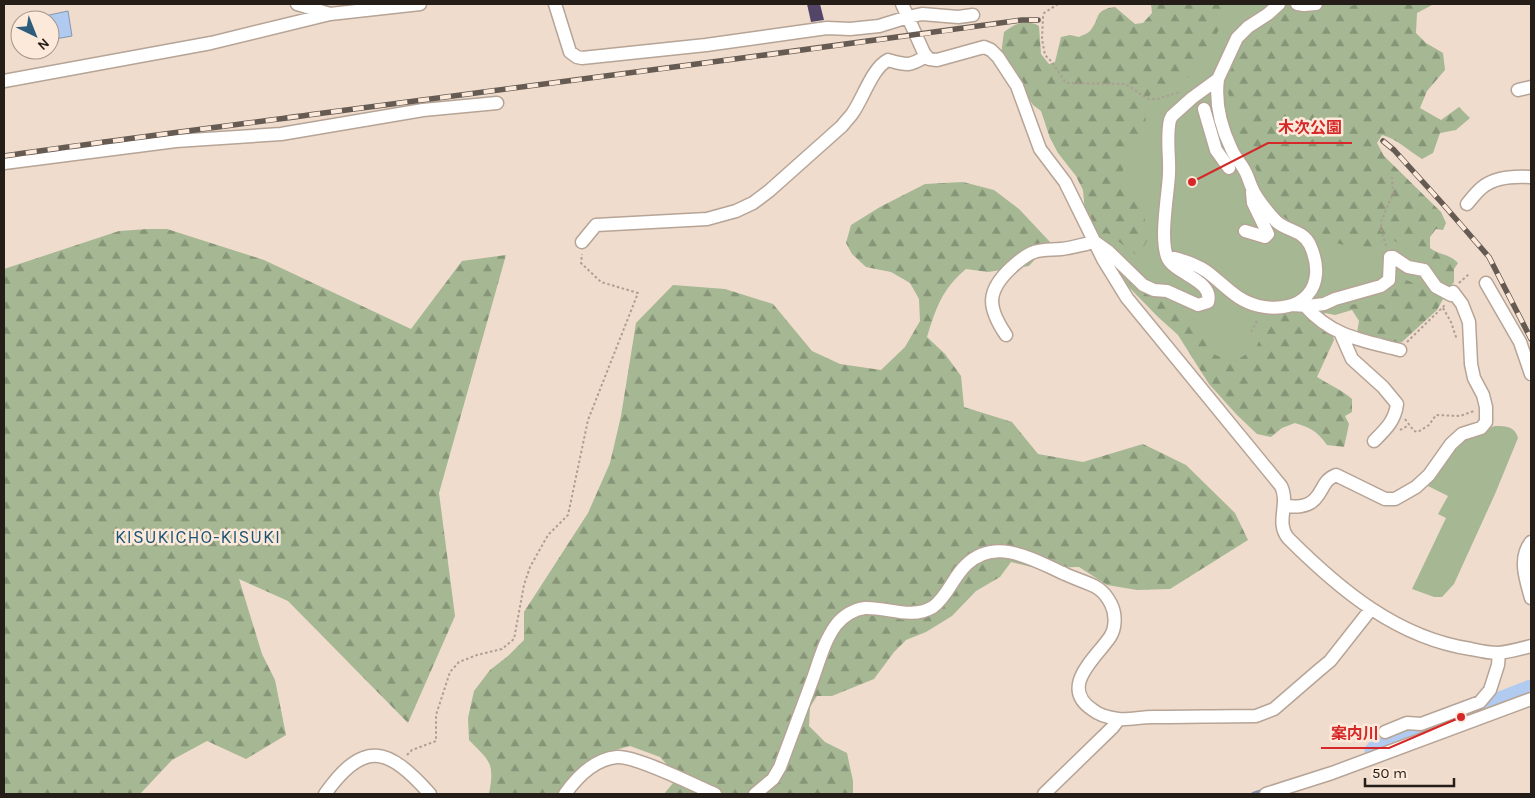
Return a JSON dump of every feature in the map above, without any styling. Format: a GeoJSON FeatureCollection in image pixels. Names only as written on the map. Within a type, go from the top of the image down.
{"type":"FeatureCollection","features":[{"type":"Feature","properties":{"kind":"street"},"geometry":{"type":"LineString","coordinates":[[296,4],[330,14]]}},
{"type":"Feature","properties":{"kind":"street"},"geometry":{"type":"LineString","coordinates":[[4,81],[211,43],[330,14],[420,4]]}},
{"type":"Feature","properties":{"kind":"street"},"geometry":{"type":"LineString","coordinates":[[556,4],[570,52],[582,58],[706,45],[827,28],[850,29],[879,26],[908,17],[930,14],[958,17],[972,15]]}},
{"type":"Feature","properties":{"kind":"street"},"geometry":{"type":"LineString","coordinates":[[902,4],[926,56],[933,60],[984,47],[992,50],[1017,86],[1040,149],[1065,182],[1095,242],[1127,298],[1281,486],[1285,498],[1281,523],[1285,533],[1302,551],[1371,609],[1426,638],[1462,648],[1499,653],[1531,646]]}},
{"type":"Feature","properties":{"kind":"street"},"geometry":{"type":"LineString","coordinates":[[1229,168],[1216,150],[1202,115],[1237,38],[1248,27],[1279,4]]}},
{"type":"Feature","properties":{"kind":"street"},"geometry":{"type":"LineString","coordinates":[[1297,4],[1316,4]]}},
{"type":"Feature","properties":{"kind":"street"},"geometry":{"type":"LineString","coordinates":[[582,242],[596,225],[707,219],[736,211],[753,203],[842,126],[852,114],[878,69],[885,62],[888,60],[903,65],[916,62],[926,56]]}},
{"type":"Feature","properties":{"kind":"street"},"geometry":{"type":"LineString","coordinates":[[1217,85],[1219,112],[1230,148],[1245,171],[1252,189],[1278,223],[1300,233],[1309,243],[1316,264],[1316,282],[1312,291],[1298,306]]}},
{"type":"Feature","properties":{"kind":"street"},"geometry":{"type":"LineString","coordinates":[[1006,335],[995,317],[992,307],[995,288],[1000,278],[1022,258],[1036,251],[1061,249],[1095,242],[1109,252],[1139,282],[1150,288],[1167,291],[1198,305],[1206,303],[1209,299],[1207,290],[1168,260],[1164,216],[1169,178],[1170,120],[1192,98],[1217,85]]}},
{"type":"Feature","properties":{"kind":"street"},"geometry":{"type":"LineString","coordinates":[[1518,90],[1531,87]]}},
{"type":"Feature","properties":{"kind":"street"},"geometry":{"type":"LineString","coordinates":[[4,163],[176,141],[281,134],[397,114],[497,103]]}},
{"type":"Feature","properties":{"kind":"street"},"geometry":{"type":"LineString","coordinates":[[1219,155],[1230,148]]}},
{"type":"Feature","properties":{"kind":"street"},"geometry":{"type":"LineString","coordinates":[[1467,204],[1490,182],[1513,176],[1531,177]]}},
{"type":"Feature","properties":{"kind":"street"},"geometry":{"type":"LineString","coordinates":[[1245,231],[1265,237],[1268,234],[1253,203],[1252,189]]}},
{"type":"Feature","properties":{"kind":"street"},"geometry":{"type":"LineString","coordinates":[[1167,256],[1203,270],[1235,296],[1264,307],[1324,304],[1335,298],[1385,284],[1391,276],[1390,257],[1393,257],[1408,267],[1424,270],[1436,287],[1452,294],[1462,304],[1469,322],[1471,364],[1474,378],[1484,401],[1486,422],[1482,428],[1462,434],[1451,444],[1430,475],[1416,487],[1394,499],[1385,499],[1336,476],[1323,485],[1315,500],[1301,506],[1292,507],[1284,505]]}},
{"type":"Feature","properties":{"kind":"street"},"geometry":{"type":"LineString","coordinates":[[1486,283],[1520,342],[1531,374]]}},
{"type":"Feature","properties":{"kind":"street"},"geometry":{"type":"LineString","coordinates":[[1298,306],[1341,334],[1400,350]]}},
{"type":"Feature","properties":{"kind":"street"},"geometry":{"type":"LineString","coordinates":[[1341,334],[1352,359],[1383,387],[1397,404],[1389,426],[1374,441]]}},
{"type":"Feature","properties":{"kind":"street"},"geometry":{"type":"LineString","coordinates":[[1531,542],[1526,550],[1524,561],[1531,598]]}},
{"type":"Feature","properties":{"kind":"street"},"geometry":{"type":"LineString","coordinates":[[755,794],[773,779],[780,767],[822,652],[831,632],[838,623],[855,610],[866,608],[899,613],[916,613],[934,606],[947,592],[966,564],[981,555],[993,551],[1009,551],[1032,559],[1098,588],[1108,598],[1113,608],[1114,626],[1111,636],[1082,674],[1079,689],[1083,700],[1092,710],[1118,719],[1256,716],[1266,713],[1281,704],[1330,661],[1371,609]]}},
{"type":"Feature","properties":{"kind":"street"},"geometry":{"type":"LineString","coordinates":[[1266,794],[1332,773],[1476,712],[1490,690],[1498,665],[1499,653]]}},
{"type":"Feature","properties":{"kind":"street"},"geometry":{"type":"LineString","coordinates":[[1385,732],[1407,723],[1422,724],[1531,699]]}},
{"type":"Feature","properties":{"kind":"street"},"geometry":{"type":"LineString","coordinates":[[1044,794],[1118,719]]}},
{"type":"Feature","properties":{"kind":"street"},"geometry":{"type":"LineString","coordinates":[[325,794],[336,780],[361,758],[368,755],[384,757],[398,764],[430,794]]}},
{"type":"Feature","properties":{"kind":"street"},"geometry":{"type":"LineString","coordinates":[[565,794],[588,769],[603,760],[619,756],[634,759],[715,794]]}},
{"type":"Feature","properties":{"kind":"path"},"geometry":{"type":"LineString","coordinates":[[1058,4],[1044,13],[1042,39],[1045,55],[1066,83],[1126,84],[1148,99],[1157,99],[1187,90]]}},
{"type":"Feature","properties":{"kind":"path"},"geometry":{"type":"LineString","coordinates":[[1390,257],[1383,236],[1381,222],[1393,193],[1392,176]]}},
{"type":"Feature","properties":{"kind":"path"},"geometry":{"type":"LineString","coordinates":[[398,764],[412,750],[436,741],[436,715],[450,672],[458,662],[502,649],[514,639],[524,585],[530,567],[548,535],[568,515],[588,420],[638,293],[602,282],[582,262],[582,242]]}},
{"type":"Feature","properties":{"kind":"path"},"geometry":{"type":"LineString","coordinates":[[1400,350],[1443,308],[1457,285],[1469,274]]}},
{"type":"Feature","properties":{"kind":"path"},"geometry":{"type":"LineString","coordinates":[[1251,332],[1264,307]]}},
{"type":"Feature","properties":{"kind":"path"},"geometry":{"type":"LineString","coordinates":[[1397,404],[1409,425],[1414,431],[1418,432],[1429,425],[1436,415],[1460,416],[1484,401]]}},
{"type":"Feature","properties":{"kind":"green space"},"geometry":{"type":"Polygon","coordinates":[[[1151,4],[1434,4],[1417,13],[1416,33],[1426,43],[1443,53],[1445,70],[1427,91],[1420,108],[1441,120],[1459,107],[1470,118],[1456,130],[1440,133],[1433,153],[1422,159],[1398,142],[1382,135],[1377,143],[1384,156],[1441,212],[1446,223],[1443,230],[1436,229],[1430,237],[1430,248],[1458,263],[1454,269],[1454,282],[1437,310],[1402,342],[1391,343],[1379,337],[1366,339],[1357,333],[1359,321],[1352,310],[1335,315],[1325,313],[1320,318],[1332,333],[1334,340],[1317,377],[1352,399],[1352,412],[1345,416],[1349,424],[1344,447],[1327,445],[1313,431],[1295,423],[1282,428],[1271,437],[1257,434],[1209,384],[1178,335],[1121,279],[1085,212],[1083,190],[1076,176],[1058,153],[1050,138],[1041,111],[1033,105],[1001,54],[1004,32],[1016,24],[1030,22],[1039,26],[1041,54],[1049,64],[1055,62],[1061,37],[1070,35],[1079,37],[1087,33],[1103,10],[1115,7],[1135,24],[1143,23],[1152,13],[1151,4]]]}},
{"type":"Feature","properties":{"kind":"green space"},"geometry":{"type":"Polygon","coordinates":[[[1234,4],[1402,4],[1401,9],[1389,19],[1380,18],[1372,7],[1355,5],[1327,12],[1284,11],[1274,16],[1239,53],[1225,82],[1244,147],[1280,214],[1320,239],[1344,245],[1367,249],[1392,239],[1427,264],[1440,284],[1435,292],[1399,277],[1386,305],[1361,303],[1324,310],[1268,316],[1256,348],[1234,362],[1215,355],[1212,338],[1196,320],[1173,305],[1123,278],[1098,235],[1107,233],[1138,256],[1147,241],[1144,213],[1120,185],[1126,155],[1146,139],[1145,102],[1156,87],[1193,76],[1208,52],[1230,6],[1234,4]]]}},
{"type":"Feature","properties":{"kind":"green space"},"geometry":{"type":"Polygon","coordinates":[[[963,182],[994,190],[1019,209],[1050,242],[1029,266],[988,272],[966,269],[945,292],[927,337],[945,354],[961,376],[964,407],[1012,422],[1038,454],[1083,462],[1143,444],[1186,465],[1235,513],[1248,540],[1170,589],[1137,590],[1107,585],[1079,567],[1036,568],[1011,562],[1000,577],[976,591],[952,616],[926,632],[906,640],[894,652],[874,679],[832,696],[817,696],[810,707],[809,726],[825,742],[847,753],[853,781],[853,794],[664,794],[673,783],[669,767],[660,757],[630,746],[601,754],[584,767],[560,794],[489,794],[491,769],[489,763],[469,740],[468,718],[474,691],[490,670],[524,640],[524,612],[588,513],[610,463],[621,416],[636,323],[673,285],[725,289],[773,304],[812,351],[840,364],[881,370],[905,347],[920,321],[919,299],[910,283],[891,272],[866,267],[852,254],[846,243],[851,225],[880,207],[925,184],[963,182]]]}},
{"type":"Feature","properties":{"kind":"green space"},"geometry":{"type":"Polygon","coordinates":[[[167,229],[264,260],[411,329],[462,261],[506,255],[439,493],[455,616],[408,723],[288,601],[239,579],[262,654],[275,680],[286,735],[246,759],[207,741],[172,760],[140,794],[4,794],[4,269],[119,231],[167,229]]]}},
{"type":"Feature","properties":{"kind":"green space"},"geometry":{"type":"Polygon","coordinates":[[[1495,426],[1512,429],[1518,438],[1454,584],[1442,597],[1434,597],[1412,589],[1446,518],[1438,514],[1448,496],[1426,485],[1463,437],[1495,426]]]}},
{"type":"Feature","properties":{"kind":"water"},"geometry":{"type":"Polygon","coordinates":[[[68,11],[72,36],[60,38],[60,13],[68,11]]]}},
{"type":"Feature","properties":{"kind":"building"},"geometry":{"type":"Polygon","coordinates":[[[807,4],[820,4],[824,20],[811,22],[807,4]]]}},
{"type":"Feature","properties":{"kind":"waterway"},"geometry":{"type":"LineString","coordinates":[[1375,751],[1531,690]]}},
{"type":"Feature","properties":{"kind":"waterway"},"geometry":{"type":"LineString","coordinates":[[1253,794],[1265,790]]}},
{"type":"Feature","properties":{"kind":"railway"},"geometry":{"type":"LineString","coordinates":[[4,156],[1022,20],[1038,20]]}},
{"type":"Feature","properties":{"kind":"railway"},"geometry":{"type":"LineString","coordinates":[[1383,141],[1394,150],[1489,257],[1531,339]]}},
{"type":"Feature","properties":{"kind":"place","name":"木次公園"},"geometry":{"type":"Point","coordinates":[1192,182]}},
{"type":"Feature","properties":{"kind":"place","name":"案内川"},"geometry":{"type":"Point","coordinates":[1461,717]}},
{"type":"Feature","properties":{"kind":"district","name":"KISUKICHO-KISUKI"},"geometry":{"type":"Point","coordinates":[198,537]}}]}
